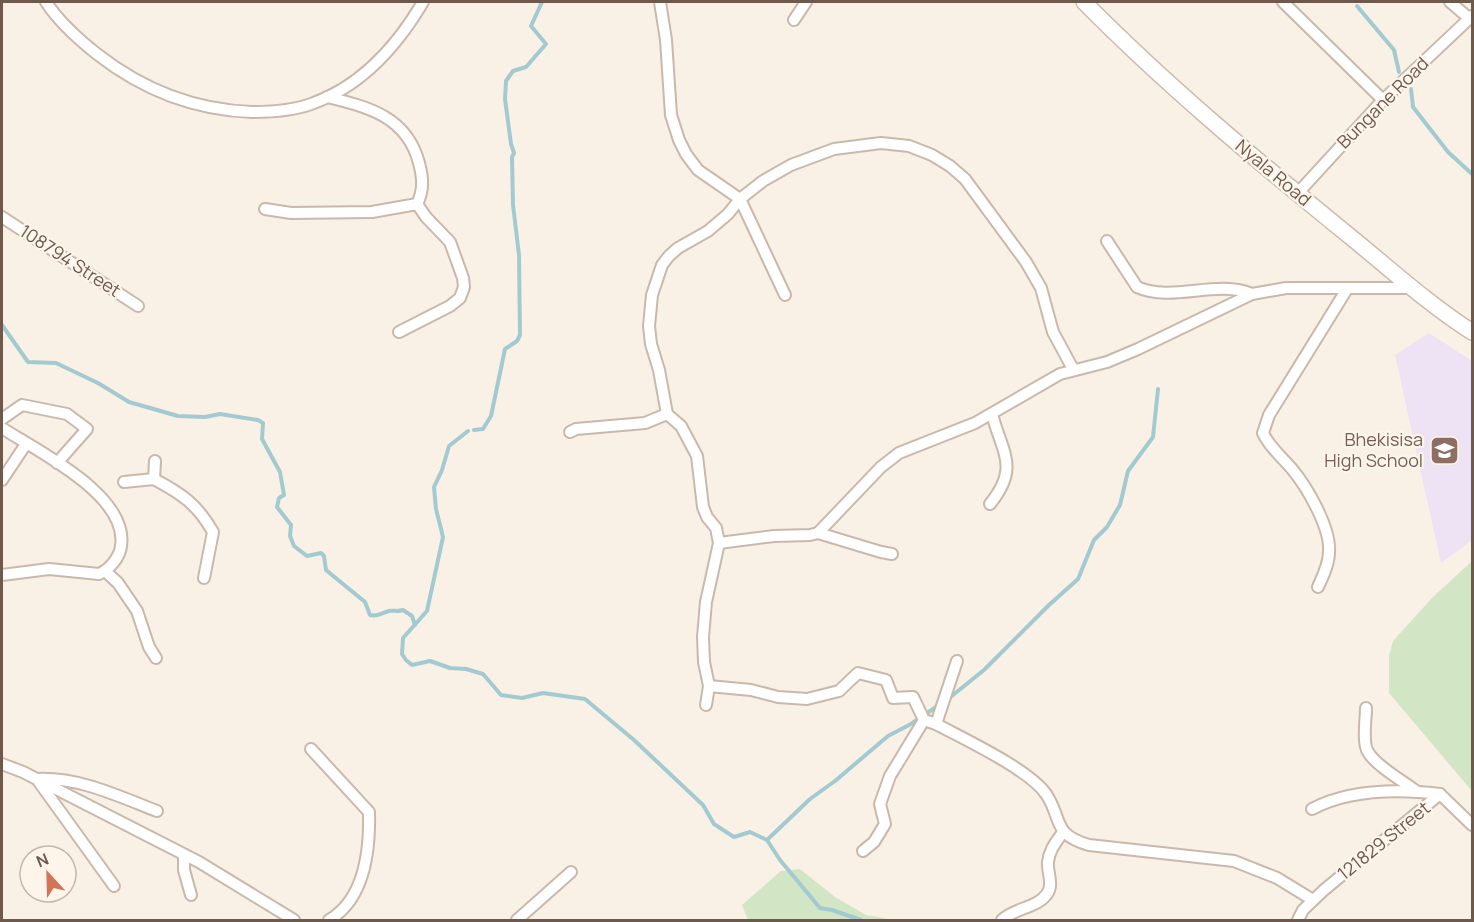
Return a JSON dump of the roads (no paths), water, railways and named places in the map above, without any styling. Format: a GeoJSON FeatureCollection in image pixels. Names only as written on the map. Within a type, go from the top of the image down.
{"type":"FeatureCollection","features":[{"type":"Feature","properties":{"kind":"street"},"geometry":{"type":"LineString","coordinates":[[46,2],[67,28],[115,69],[161,94],[186,103],[215,109],[266,112],[296,109],[327,98],[354,81],[371,68],[406,30],[423,2]]}},
{"type":"Feature","properties":{"kind":"street"},"geometry":{"type":"LineString","coordinates":[[660,2],[666,40],[671,115],[679,140],[698,170],[740,199],[785,295]]}},
{"type":"Feature","properties":{"kind":"street"},"geometry":{"type":"LineString","coordinates":[[794,20],[806,2]]}},
{"type":"Feature","properties":{"kind":"street","name":"Nyala Road"},"geometry":{"type":"LineString","coordinates":[[1084,2],[1167,82],[1246,152],[1414,288],[1473,332]]}},
{"type":"Feature","properties":{"kind":"street"},"geometry":{"type":"LineString","coordinates":[[1283,2],[1383,100]]}},
{"type":"Feature","properties":{"kind":"street"},"geometry":{"type":"LineString","coordinates":[[1450,2],[1471,17]]}},
{"type":"Feature","properties":{"kind":"street","name":"Bungane Road"},"geometry":{"type":"LineString","coordinates":[[1297,194],[1383,100],[1471,17]]}},
{"type":"Feature","properties":{"kind":"street"},"geometry":{"type":"LineString","coordinates":[[327,98],[354,104],[378,113],[404,131],[413,145],[422,173],[421,195],[417,204]]}},
{"type":"Feature","properties":{"kind":"street"},"geometry":{"type":"LineString","coordinates":[[706,705],[709,686],[704,662],[703,637],[706,602],[719,543],[716,528],[707,517],[703,507],[697,456],[693,446],[681,426],[667,414],[659,370],[651,344],[652,295],[662,265],[669,256],[718,224],[740,199],[791,165],[834,149],[881,143],[909,146],[932,155],[965,179],[1026,262],[1041,288],[1053,332],[1074,369]]}},
{"type":"Feature","properties":{"kind":"street"},"geometry":{"type":"LineString","coordinates":[[265,209],[310,214],[372,212],[417,204]]}},
{"type":"Feature","properties":{"kind":"street"},"geometry":{"type":"LineString","coordinates":[[399,332],[450,306],[460,298],[464,287],[450,242],[417,204]]}},
{"type":"Feature","properties":{"kind":"street","name":"108794 Street"},"geometry":{"type":"LineString","coordinates":[[2,218],[138,306]]}},
{"type":"Feature","properties":{"kind":"street"},"geometry":{"type":"LineString","coordinates":[[1107,241],[1137,287],[1144,290],[1174,293],[1238,290],[1252,294]]}},
{"type":"Feature","properties":{"kind":"street"},"geometry":{"type":"LineString","coordinates":[[819,533],[880,467],[899,453],[992,414],[1038,385],[1074,369],[1107,362],[1128,354],[1252,294],[1286,288],[1414,288]]}},
{"type":"Feature","properties":{"kind":"street"},"geometry":{"type":"LineString","coordinates":[[1318,587],[1329,554],[1326,532],[1300,480],[1269,444],[1263,433],[1264,424],[1269,415],[1347,289]]}},
{"type":"Feature","properties":{"kind":"street"},"geometry":{"type":"LineString","coordinates":[[2,419],[22,405],[67,414],[87,429],[57,463]]}},
{"type":"Feature","properties":{"kind":"street"},"geometry":{"type":"LineString","coordinates":[[570,432],[576,429],[645,423],[667,414]]}},
{"type":"Feature","properties":{"kind":"street"},"geometry":{"type":"LineString","coordinates":[[990,504],[1005,482],[1007,471],[1003,447],[992,414]]}},
{"type":"Feature","properties":{"kind":"street"},"geometry":{"type":"LineString","coordinates":[[2,428],[92,487],[106,502],[114,516],[120,534],[121,547],[120,554],[105,571],[90,573],[49,569],[2,575]]}},
{"type":"Feature","properties":{"kind":"street"},"geometry":{"type":"LineString","coordinates":[[2,480],[26,444]]}},
{"type":"Feature","properties":{"kind":"street"},"geometry":{"type":"LineString","coordinates":[[154,479],[155,460]]}},
{"type":"Feature","properties":{"kind":"street"},"geometry":{"type":"LineString","coordinates":[[124,482],[154,479],[181,493],[202,513],[213,532],[204,578]]}},
{"type":"Feature","properties":{"kind":"street"},"geometry":{"type":"LineString","coordinates":[[719,543],[819,533],[892,554]]}},
{"type":"Feature","properties":{"kind":"street"},"geometry":{"type":"LineString","coordinates":[[105,571],[118,583],[136,610],[149,647],[156,658]]}},
{"type":"Feature","properties":{"kind":"street"},"geometry":{"type":"LineString","coordinates":[[938,719],[957,661]]}},
{"type":"Feature","properties":{"kind":"street"},"geometry":{"type":"LineString","coordinates":[[709,686],[751,690],[778,697],[807,699],[839,691],[858,673],[886,680],[893,698],[913,697],[924,720]]}},
{"type":"Feature","properties":{"kind":"street"},"geometry":{"type":"LineString","coordinates":[[1366,708],[1366,747],[1369,754],[1376,762],[1416,791]]}},
{"type":"Feature","properties":{"kind":"street"},"geometry":{"type":"LineString","coordinates":[[924,720],[938,719],[1036,783],[1047,795],[1063,832],[1079,842],[1234,861],[1277,878],[1312,900]]}},
{"type":"Feature","properties":{"kind":"street"},"geometry":{"type":"LineString","coordinates":[[862,851],[874,842],[885,824],[880,804],[890,776],[924,720]]}},
{"type":"Feature","properties":{"kind":"street"},"geometry":{"type":"LineString","coordinates":[[311,749],[369,812],[364,872],[360,883],[341,912],[329,921]]}},
{"type":"Feature","properties":{"kind":"street"},"geometry":{"type":"LineString","coordinates":[[2,764],[37,779],[200,862],[294,921]]}},
{"type":"Feature","properties":{"kind":"street"},"geometry":{"type":"LineString","coordinates":[[37,779],[85,784],[157,811]]}},
{"type":"Feature","properties":{"kind":"street"},"geometry":{"type":"LineString","coordinates":[[37,779],[114,886]]}},
{"type":"Feature","properties":{"kind":"street"},"geometry":{"type":"LineString","coordinates":[[1312,808],[1329,800],[1354,795],[1416,791],[1440,794]]}},
{"type":"Feature","properties":{"kind":"street","name":"121829 Street"},"geometry":{"type":"LineString","coordinates":[[1298,921],[1303,910],[1312,900],[1440,794],[1473,825]]}},
{"type":"Feature","properties":{"kind":"street"},"geometry":{"type":"LineString","coordinates":[[1002,921],[1014,911],[1043,898],[1048,893],[1050,885],[1048,861],[1053,847],[1063,832]]}},
{"type":"Feature","properties":{"kind":"street"},"geometry":{"type":"LineString","coordinates":[[184,855],[184,870],[191,895]]}},
{"type":"Feature","properties":{"kind":"street"},"geometry":{"type":"LineString","coordinates":[[517,921],[571,872]]}},
{"type":"Feature","properties":{"kind":"waterway"},"geometry":{"type":"LineString","coordinates":[[474,430],[483,429],[491,416],[505,349],[517,341],[520,335],[519,255],[513,205],[512,157],[514,153],[505,99],[506,81],[513,71],[526,67],[546,44],[531,26],[542,2]]}},
{"type":"Feature","properties":{"kind":"waterway"},"geometry":{"type":"LineString","coordinates":[[1357,6],[1394,50],[1399,72]]}},
{"type":"Feature","properties":{"kind":"waterway"},"geometry":{"type":"LineString","coordinates":[[1411,89],[1413,107],[1448,152],[1472,174]]}},
{"type":"Feature","properties":{"kind":"waterway"},"geometry":{"type":"LineString","coordinates":[[2,325],[28,362],[56,363],[98,383],[129,402],[178,416],[205,417],[220,414],[258,420],[263,423],[262,439],[280,472],[284,495],[279,498],[277,507],[291,525],[290,536],[294,546],[307,556],[321,553],[324,556],[326,570],[365,602],[370,615],[403,610],[412,616],[415,625]]}},
{"type":"Feature","properties":{"kind":"waterway"},"geometry":{"type":"LineString","coordinates":[[948,699],[984,670],[1078,579],[1094,540],[1107,527],[1120,505],[1128,471],[1153,437],[1158,389]]}},
{"type":"Feature","properties":{"kind":"waterway"},"geometry":{"type":"LineString","coordinates":[[468,431],[449,446],[434,487],[436,509],[443,537],[427,611],[403,638],[402,654],[406,660],[412,665],[430,661],[450,668],[466,669],[483,674],[501,695],[522,698],[543,693],[585,699],[634,740],[703,805],[714,824],[734,837],[750,832],[767,840],[780,860],[820,908],[861,920]]}},
{"type":"Feature","properties":{"kind":"waterway"},"geometry":{"type":"LineString","coordinates":[[767,840],[810,799],[888,736],[939,705]]}},
{"type":"Feature","properties":{"kind":"place","name":"Bhekisisa High School"},"geometry":{"type":"Point","coordinates":[1444,450]}}]}
